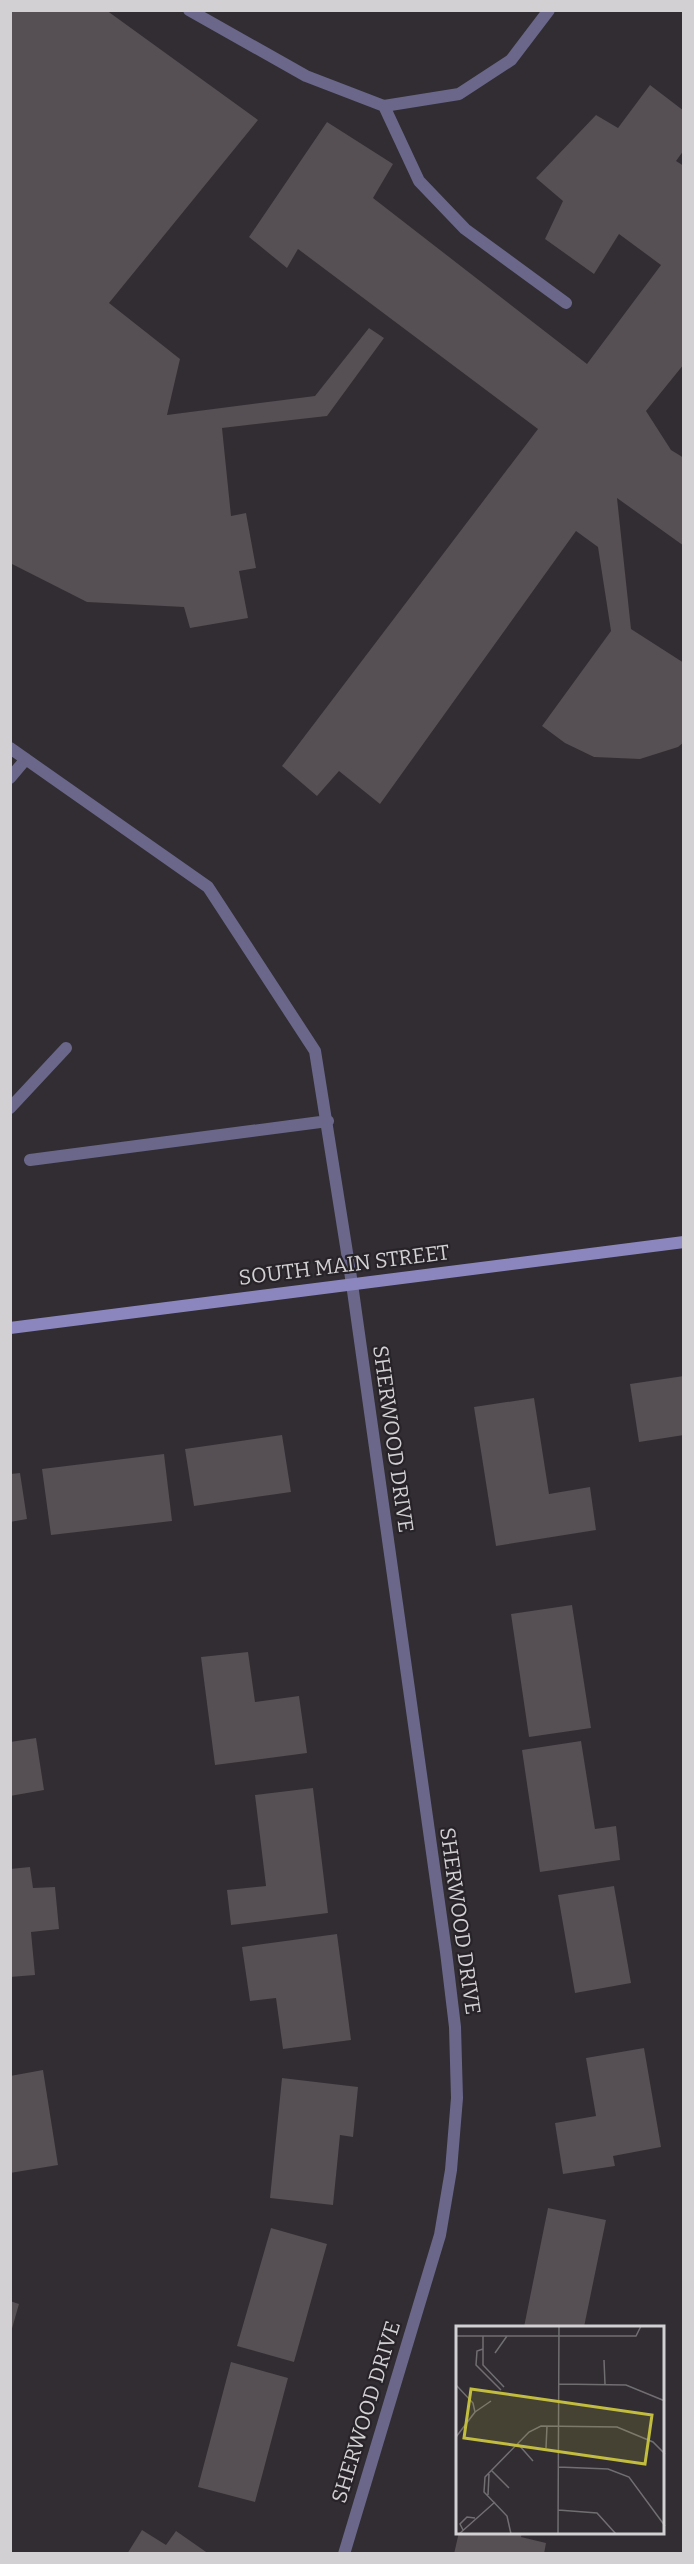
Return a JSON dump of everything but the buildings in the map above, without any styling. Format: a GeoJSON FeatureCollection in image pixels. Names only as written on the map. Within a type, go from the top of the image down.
{"type":"FeatureCollection","features":[{"type":"Feature","properties":{"kind":"street"},"geometry":{"type":"LineString","coordinates":[[189,10],[306,76],[384,105],[459,93],[511,60],[549,10]]}},
{"type":"Feature","properties":{"kind":"street"},"geometry":{"type":"LineString","coordinates":[[384,105],[419,181],[465,229],[566,303]]}},
{"type":"Feature","properties":{"kind":"street","name":"SHERWOOD DRIVE"},"geometry":{"type":"LineString","coordinates":[[10,748],[208,887],[315,1051],[328,1121],[446,1952],[455,2027],[457,2098],[451,2170],[440,2235],[344,2553]]}},
{"type":"Feature","properties":{"kind":"street"},"geometry":{"type":"LineString","coordinates":[[10,778],[26,759]]}},
{"type":"Feature","properties":{"kind":"street"},"geometry":{"type":"LineString","coordinates":[[10,1108],[66,1047]]}},
{"type":"Feature","properties":{"kind":"street"},"geometry":{"type":"LineString","coordinates":[[30,1160],[328,1121]]}},
{"type":"Feature","properties":{"kind":"street","name":"SOUTH MAIN STREET"},"geometry":{"type":"LineString","coordinates":[[10,1328],[684,1242]]}}]}
